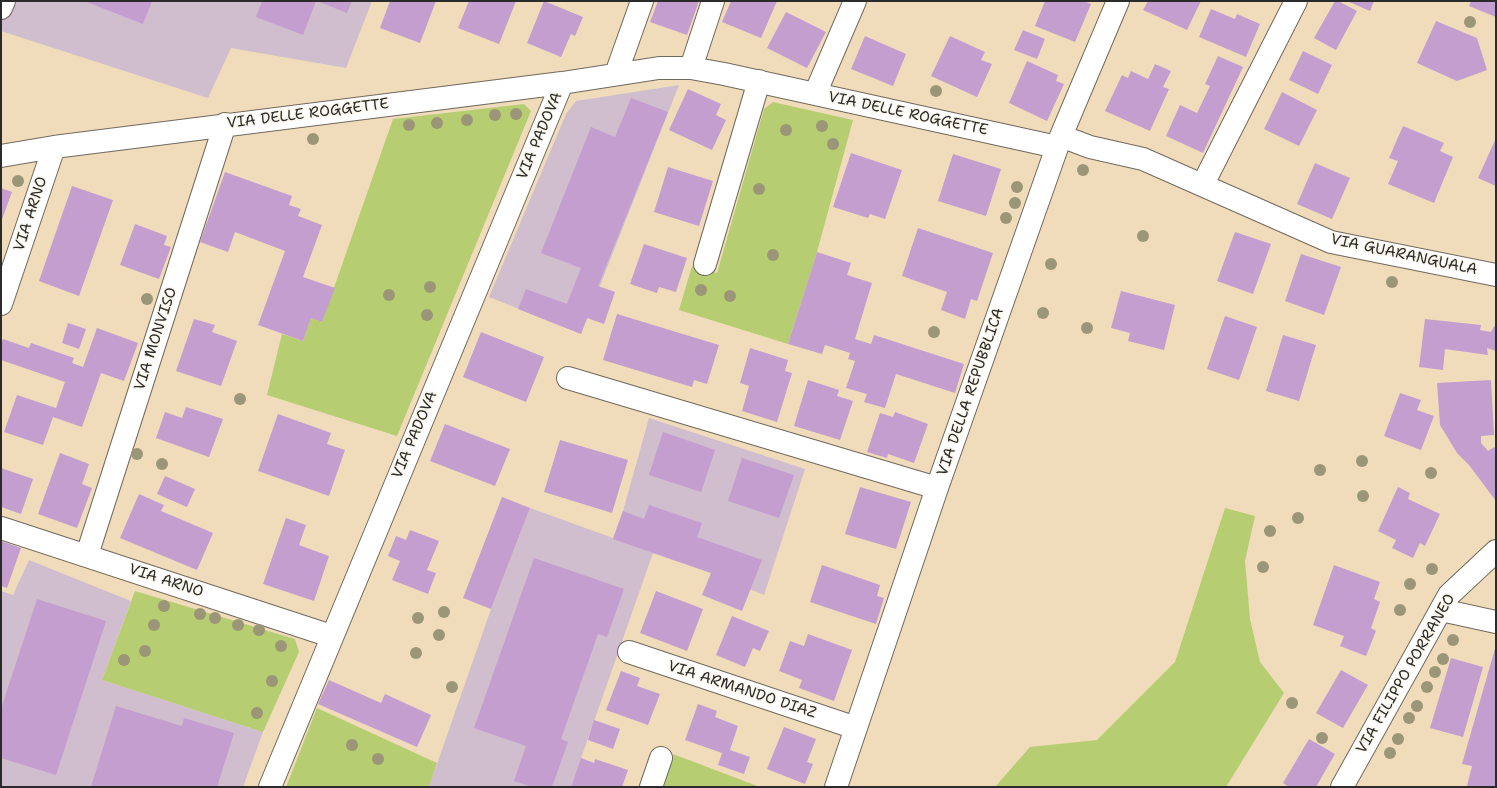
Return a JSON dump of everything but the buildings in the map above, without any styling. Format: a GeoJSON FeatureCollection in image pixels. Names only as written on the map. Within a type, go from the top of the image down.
{"type":"FeatureCollection","features":[{"type":"Feature","properties":{"kind":"street"},"geometry":{"type":"LineString","coordinates":[[1,8],[4,1]]}},
{"type":"Feature","properties":{"kind":"street"},"geometry":{"type":"LineString","coordinates":[[616,74],[642,1]]}},
{"type":"Feature","properties":{"kind":"street"},"geometry":{"type":"LineString","coordinates":[[691,68],[713,1]]}},
{"type":"Feature","properties":{"kind":"street"},"geometry":{"type":"LineString","coordinates":[[815,94],[855,1]]}},
{"type":"Feature","properties":{"kind":"street","name":"VIA DELLA REPUBBLICA"},"geometry":{"type":"LineString","coordinates":[[836,787],[937,488],[1059,142],[1118,1]]}},
{"type":"Feature","properties":{"kind":"street"},"geometry":{"type":"LineString","coordinates":[[1203,184],[1296,1]]}},
{"type":"Feature","properties":{"kind":"street","name":"VIA DELLE ROGGETTE"},"geometry":{"type":"LineString","coordinates":[[1,156],[54,146],[562,83],[659,68],[691,68],[1059,142]]}},
{"type":"Feature","properties":{"kind":"street"},"geometry":{"type":"LineString","coordinates":[[705,264],[759,81]]}},
{"type":"Feature","properties":{"kind":"street","name":"VIA PADOVA"},"geometry":{"type":"LineString","coordinates":[[270,787],[331,636],[562,83]]}},
{"type":"Feature","properties":{"kind":"street","name":"VIA MONVISO"},"geometry":{"type":"LineString","coordinates":[[87,555],[225,124]]}},
{"type":"Feature","properties":{"kind":"street","name":"VIA GUARANGUALA"},"geometry":{"type":"LineString","coordinates":[[1059,142],[1090,147],[1143,159],[1203,184],[1331,242],[1496,275]]}},
{"type":"Feature","properties":{"kind":"street","name":"VIA ARNO"},"geometry":{"type":"LineString","coordinates":[[1,304],[54,146]]}},
{"type":"Feature","properties":{"kind":"street"},"geometry":{"type":"LineString","coordinates":[[568,378],[937,488]]}},
{"type":"Feature","properties":{"kind":"street","name":"VIA ARNO"},"geometry":{"type":"LineString","coordinates":[[1,528],[331,636]]}},
{"type":"Feature","properties":{"kind":"street","name":"VIA FILIPPO PORRANEO"},"geometry":{"type":"LineString","coordinates":[[1342,787],[1449,595],[1496,551]]}},
{"type":"Feature","properties":{"kind":"street"},"geometry":{"type":"LineString","coordinates":[[1440,610],[1496,622]]}},
{"type":"Feature","properties":{"kind":"street","name":"VIA ARMANDO DIAZ"},"geometry":{"type":"LineString","coordinates":[[629,652],[856,728]]}},
{"type":"Feature","properties":{"kind":"street"},"geometry":{"type":"LineString","coordinates":[[651,787],[661,758]]}},
{"type":"Feature","properties":{"kind":"shaded area"},"geometry":{"type":"Polygon","coordinates":[[[1,1],[372,1],[346,68],[231,48],[208,98],[1,31],[1,1]]]}},
{"type":"Feature","properties":{"kind":"shaded area"},"geometry":{"type":"Polygon","coordinates":[[[679,85],[581,334],[489,297],[566,114],[576,101],[679,85]]]}},
{"type":"Feature","properties":{"kind":"shaded area"},"geometry":{"type":"Polygon","coordinates":[[[649,418],[805,469],[764,595],[711,573],[653,553],[571,787],[429,787],[491,609],[530,508],[613,538],[623,511],[649,418]]]}},
{"type":"Feature","properties":{"kind":"shaded area"},"geometry":{"type":"Polygon","coordinates":[[[29,560],[131,601],[102,680],[263,732],[243,787],[1,787],[1,591],[13,595],[29,560]]]}},
{"type":"Feature","properties":{"kind":"green space"},"geometry":{"type":"Polygon","coordinates":[[[773,102],[853,120],[817,252],[788,344],[679,310],[692,266],[717,273],[764,109],[773,102]]]}},
{"type":"Feature","properties":{"kind":"green space"},"geometry":{"type":"Polygon","coordinates":[[[524,104],[531,111],[397,436],[267,395],[282,334],[303,341],[311,318],[322,322],[393,119],[524,104]]]}},
{"type":"Feature","properties":{"kind":"green space"},"geometry":{"type":"Polygon","coordinates":[[[1225,508],[1255,516],[1245,561],[1250,619],[1260,662],[1284,693],[1226,787],[995,787],[1030,747],[1097,740],[1175,662],[1225,508]]]}},
{"type":"Feature","properties":{"kind":"green space"},"geometry":{"type":"Polygon","coordinates":[[[135,591],[295,639],[299,652],[263,732],[102,680],[135,591]]]}},
{"type":"Feature","properties":{"kind":"green space"},"geometry":{"type":"Polygon","coordinates":[[[317,708],[437,763],[429,787],[286,787],[317,708]]]}},
{"type":"Feature","properties":{"kind":"green space"},"geometry":{"type":"Polygon","coordinates":[[[673,754],[760,787],[663,787],[673,754]]]}}]}
